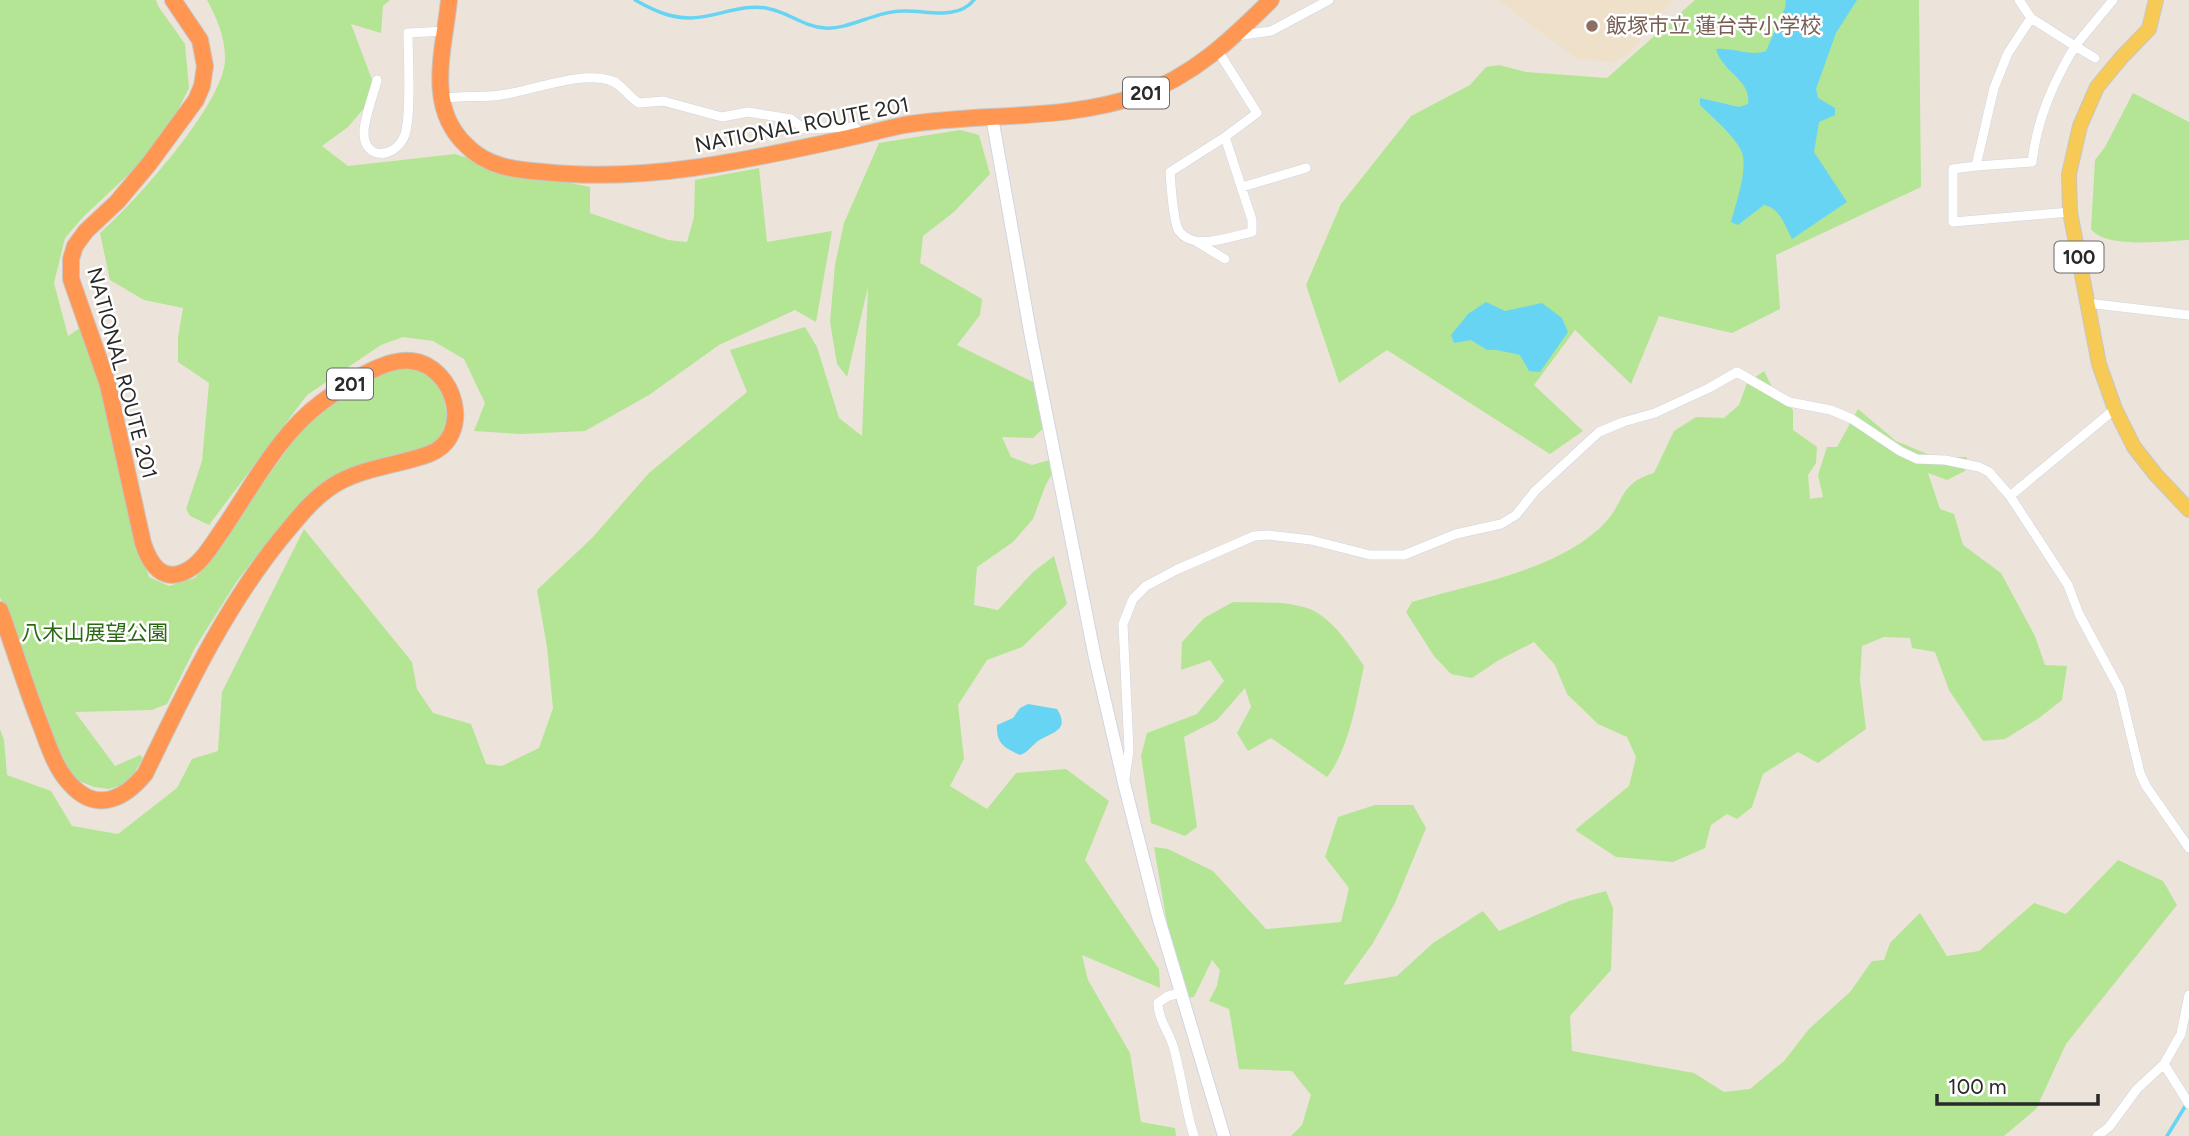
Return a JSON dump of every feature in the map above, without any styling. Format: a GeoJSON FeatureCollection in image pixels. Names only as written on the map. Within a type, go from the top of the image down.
{"type":"FeatureCollection","features":[{"type":"Feature","properties":{"kind":"highway","name":"NATIONAL ROUTE 201"},"geometry":{"type":"LineString","coordinates":[[0,610],[54,758],[68,783],[75,790],[94,799],[113,799],[132,789],[145,774],[227,614],[264,560],[300,515],[336,483],[435,451],[455,430],[456,419],[449,388],[441,376],[428,365],[410,360],[395,362],[361,376],[321,403],[293,427],[209,548],[190,570],[177,574],[164,573],[154,568],[143,543],[108,385],[71,279],[71,259],[75,246],[86,231],[117,202],[149,164],[196,100],[202,86],[205,66],[200,40],[173,0]]}},
{"type":"Feature","properties":{"kind":"highway","name":"NATIONAL ROUTE 201"},"geometry":{"type":"LineString","coordinates":[[449,0],[440,71],[441,99],[446,120],[457,135],[465,145],[486,161],[521,170],[580,176],[655,173],[726,162],[903,125],[1072,112],[1112,104],[1164,85],[1218,51],[1271,0]]}},
{"type":"Feature","properties":{"kind":"main road","name":"100"},"geometry":{"type":"LineString","coordinates":[[2157,0],[2149,29],[2097,87],[2080,126],[2069,173],[2070,212],[2099,364],[2115,409],[2134,447],[2189,510]]}},
{"type":"Feature","properties":{"kind":"street"},"geometry":{"type":"LineString","coordinates":[[1234,37],[1271,31],[1329,0]]}},
{"type":"Feature","properties":{"kind":"street"},"geometry":{"type":"LineString","coordinates":[[2019,0],[2031,18],[2095,58]]}},
{"type":"Feature","properties":{"kind":"street"},"geometry":{"type":"LineString","coordinates":[[2070,212],[1953,222],[1953,169],[2032,162],[2046,103],[2054,82],[2075,46],[2113,0]]}},
{"type":"Feature","properties":{"kind":"street"},"geometry":{"type":"LineString","coordinates":[[1976,166],[1994,89],[2008,53],[2031,18]]}},
{"type":"Feature","properties":{"kind":"street"},"geometry":{"type":"LineString","coordinates":[[377,80],[363,130],[364,138],[373,151],[381,155],[390,153],[405,135],[408,33],[446,31]]}},
{"type":"Feature","properties":{"kind":"street"},"geometry":{"type":"LineString","coordinates":[[1218,51],[1257,113],[1170,172],[1178,230],[1187,239],[1205,242],[1252,232],[1252,219],[1225,137]]}},
{"type":"Feature","properties":{"kind":"street"},"geometry":{"type":"LineString","coordinates":[[441,99],[502,95],[553,83],[603,78],[618,84],[639,103],[663,101],[722,117],[748,112],[790,120],[804,129],[853,127],[856,128],[858,136]]}},
{"type":"Feature","properties":{"kind":"street"},"geometry":{"type":"LineString","coordinates":[[992,117],[1039,377],[1095,658],[1124,783],[1223,1136]]}},
{"type":"Feature","properties":{"kind":"street"},"geometry":{"type":"LineString","coordinates":[[1242,187],[1306,168]]}},
{"type":"Feature","properties":{"kind":"street"},"geometry":{"type":"LineString","coordinates":[[1194,240],[1225,259]]}},
{"type":"Feature","properties":{"kind":"street"},"geometry":{"type":"LineString","coordinates":[[2087,303],[2189,314]]}},
{"type":"Feature","properties":{"kind":"street"},"geometry":{"type":"LineString","coordinates":[[1124,783],[1129,750],[1123,624],[1133,599],[1146,586],[1254,536],[1311,540],[1370,555],[1404,555],[1456,534],[1501,524],[1516,515],[1535,491],[1599,432],[1655,413],[1737,372],[1789,402],[1831,410],[1852,419],[1900,452],[1917,459],[1945,460],[1979,467],[1989,472],[2010,496],[2068,585],[2079,614],[2120,690],[2140,773],[2189,848]]}},
{"type":"Feature","properties":{"kind":"street"},"geometry":{"type":"LineString","coordinates":[[2010,496],[2115,409]]}},
{"type":"Feature","properties":{"kind":"street"},"geometry":{"type":"LineString","coordinates":[[1181,993],[1168,996],[1158,1003],[1158,1016],[1167,1028],[1174,1050],[1194,1136]]}},
{"type":"Feature","properties":{"kind":"street"},"geometry":{"type":"LineString","coordinates":[[2097,1136],[2108,1131],[2137,1089],[2164,1064],[2180,1034],[2189,995]]}},
{"type":"Feature","properties":{"kind":"street"},"geometry":{"type":"LineString","coordinates":[[2164,1064],[2189,1104]]}},
{"type":"Feature","properties":{"kind":"shaded area","name":"飯塚市立 蓮台寺小学校"},"geometry":{"type":"Polygon","coordinates":[[[1498,0],[1672,0],[1631,52],[1616,62],[1577,59],[1498,0]]]}},
{"type":"Feature","properties":{"kind":"green space","name":"八木山展望公園"},"geometry":{"type":"Polygon","coordinates":[[[0,0],[156,0],[185,44],[189,88],[160,145],[83,217],[65,238],[54,283],[68,336],[80,328],[99,379],[134,533],[149,577],[169,586],[195,578],[306,423],[308,425],[335,399],[358,385],[396,369],[421,366],[442,389],[448,422],[442,437],[425,448],[314,490],[279,527],[237,581],[196,646],[167,704],[152,710],[75,712],[115,766],[140,755],[143,758],[133,775],[122,785],[109,789],[79,781],[68,769],[51,733],[0,597],[0,0]]]}},
{"type":"Feature","properties":{"kind":"green space"},"geometry":{"type":"Polygon","coordinates":[[[207,0],[390,0],[383,6],[381,33],[351,24],[377,93],[348,127],[322,146],[348,166],[455,154],[498,168],[590,187],[590,213],[668,240],[687,242],[694,217],[695,180],[759,168],[767,242],[832,231],[816,322],[795,310],[719,345],[649,395],[585,431],[520,434],[474,431],[485,403],[464,359],[433,341],[403,337],[381,345],[307,395],[209,525],[190,516],[186,509],[202,461],[209,383],[178,362],[178,337],[183,308],[144,300],[110,280],[100,233],[174,153],[209,103],[220,80],[225,61],[224,45],[207,0]]]}},
{"type":"Feature","properties":{"kind":"green space"},"geometry":{"type":"Polygon","coordinates":[[[1695,0],[1919,0],[1921,187],[1776,255],[1780,309],[1732,333],[1659,316],[1631,384],[1575,330],[1534,385],[1583,431],[1550,454],[1387,350],[1339,383],[1306,285],[1341,204],[1411,116],[1470,85],[1486,67],[1499,65],[1526,72],[1607,78],[1695,0]]]}},
{"type":"Feature","properties":{"kind":"green space"},"geometry":{"type":"Polygon","coordinates":[[[2133,93],[2189,122],[2189,240],[2122,242],[2099,235],[2091,229],[2095,160],[2105,147],[2133,93]]]}},
{"type":"Feature","properties":{"kind":"green space"},"geometry":{"type":"Polygon","coordinates":[[[960,130],[979,135],[990,174],[954,212],[923,236],[920,263],[982,299],[980,315],[957,345],[1033,382],[1050,422],[1033,438],[1002,437],[1011,457],[1032,465],[1053,459],[1054,471],[1046,484],[1033,519],[1013,542],[977,567],[974,605],[998,610],[1033,572],[1054,556],[1067,604],[1022,647],[987,660],[958,705],[964,759],[950,786],[987,809],[1016,773],[1066,769],[1109,801],[1085,860],[1159,969],[1160,988],[1082,955],[1088,980],[1130,1053],[1141,1122],[1175,1128],[1176,1136],[0,1136],[0,729],[4,740],[7,775],[51,791],[72,826],[118,834],[177,788],[192,759],[218,751],[222,692],[304,529],[412,662],[417,689],[433,713],[471,724],[486,764],[502,766],[539,748],[553,708],[547,647],[537,590],[592,538],[649,473],[747,392],[730,350],[805,327],[817,347],[839,418],[862,436],[868,287],[847,377],[837,364],[830,322],[835,265],[844,223],[879,143],[960,130]]]}},
{"type":"Feature","properties":{"kind":"green space"},"geometry":{"type":"Polygon","coordinates":[[[1764,371],[1772,387],[1793,410],[1793,430],[1817,447],[1816,463],[1808,475],[1810,499],[1823,497],[1818,475],[1827,447],[1837,447],[1858,409],[1896,441],[1937,458],[1967,457],[1965,471],[1947,480],[1928,473],[1940,509],[1954,514],[1963,545],[2001,573],[2035,636],[2045,665],[2067,666],[2062,700],[2005,739],[1983,741],[1949,690],[1935,652],[1912,648],[1910,638],[1884,637],[1862,646],[1860,680],[1866,729],[1818,763],[1798,752],[1763,774],[1752,807],[1737,819],[1727,814],[1711,825],[1705,848],[1673,862],[1616,857],[1575,830],[1629,786],[1636,757],[1627,737],[1598,724],[1567,694],[1555,665],[1534,642],[1472,678],[1451,674],[1434,656],[1406,612],[1412,602],[1519,572],[1560,555],[1582,542],[1611,516],[1634,482],[1654,473],[1674,431],[1696,417],[1724,418],[1739,405],[1747,383],[1764,371]]]}},
{"type":"Feature","properties":{"kind":"green space"},"geometry":{"type":"Polygon","coordinates":[[[1233,602],[1286,604],[1316,612],[1337,629],[1364,666],[1347,738],[1327,777],[1271,738],[1248,751],[1237,733],[1251,707],[1245,688],[1217,720],[1184,737],[1197,827],[1185,836],[1151,823],[1141,756],[1147,733],[1197,714],[1224,681],[1210,660],[1181,670],[1182,642],[1204,618],[1233,602]]]}},
{"type":"Feature","properties":{"kind":"green space"},"geometry":{"type":"Polygon","coordinates":[[[1375,805],[1413,805],[1426,828],[1395,903],[1373,943],[1343,985],[1397,976],[1433,943],[1483,911],[1499,931],[1569,901],[1606,891],[1613,908],[1611,970],[1570,1016],[1572,1051],[1694,1073],[1724,1092],[1750,1089],[1784,1061],[1809,1029],[1850,992],[1872,961],[1884,960],[1890,943],[1920,913],[1947,956],[1979,951],[2034,903],[2066,914],[2118,860],[2163,881],[2177,905],[2066,1044],[2036,1109],[2004,1136],[1291,1136],[1302,1125],[1311,1095],[1292,1071],[1239,1069],[1229,1009],[1209,1001],[1217,986],[1220,970],[1212,960],[1194,997],[1180,999],[1154,847],[1168,849],[1213,871],[1266,929],[1341,922],[1349,888],[1325,857],[1338,817],[1375,805]]]}},
{"type":"Feature","properties":{"kind":"water"},"geometry":{"type":"Polygon","coordinates":[[[1786,0],[1857,0],[1836,33],[1816,89],[1818,98],[1835,108],[1835,115],[1819,122],[1814,152],[1847,202],[1792,239],[1778,214],[1764,205],[1738,225],[1731,222],[1742,181],[1743,156],[1731,136],[1700,105],[1700,98],[1739,107],[1748,104],[1745,88],[1724,64],[1716,49],[1754,53],[1766,51],[1786,0]]]}},
{"type":"Feature","properties":{"kind":"water"},"geometry":{"type":"Polygon","coordinates":[[[1486,302],[1505,311],[1542,303],[1562,318],[1568,332],[1540,372],[1529,371],[1520,355],[1487,350],[1471,340],[1454,343],[1451,335],[1468,314],[1486,302]]]}},
{"type":"Feature","properties":{"kind":"water"},"geometry":{"type":"Polygon","coordinates":[[[1028,704],[1057,709],[1062,722],[1058,730],[1020,755],[1002,744],[997,725],[1013,718],[1020,708],[1028,704]]]}},
{"type":"Feature","properties":{"kind":"waterway"},"geometry":{"type":"LineString","coordinates":[[635,0],[661,13],[682,18],[760,7],[825,28],[843,26],[893,12],[950,12],[959,10],[974,0]]}},
{"type":"Feature","properties":{"kind":"waterway"},"geometry":{"type":"LineString","coordinates":[[2167,1136],[2186,1105]]}},
{"type":"Feature","properties":{"kind":"place","name":"飯塚市立 蓮台寺小学校"},"geometry":{"type":"Point","coordinates":[1592,26]}}]}
